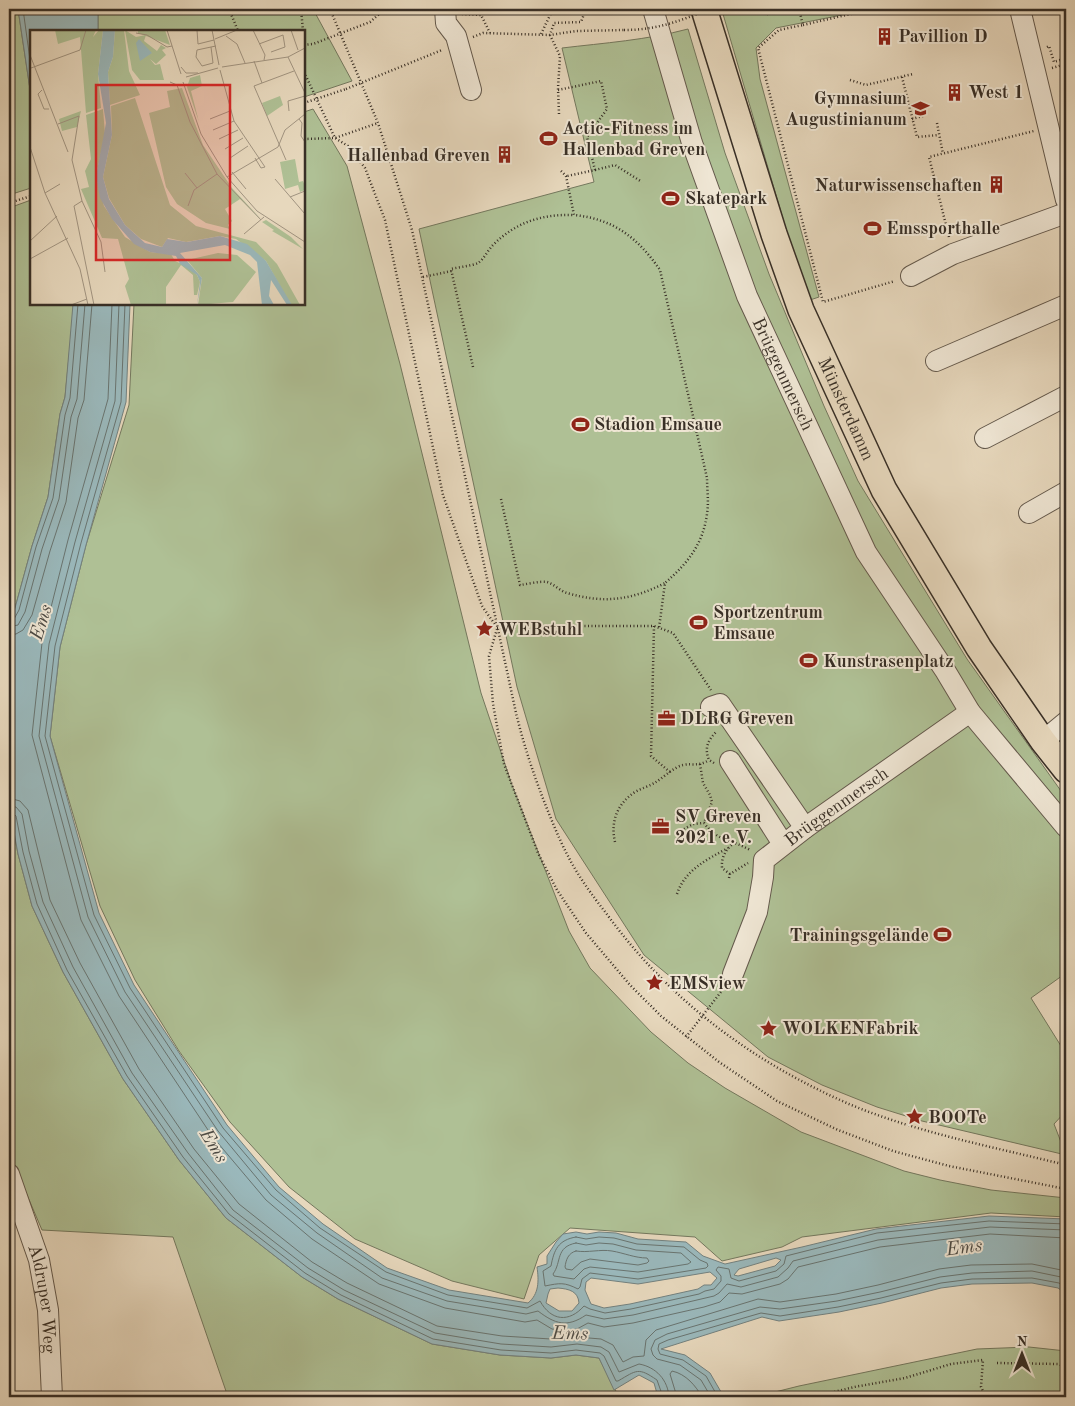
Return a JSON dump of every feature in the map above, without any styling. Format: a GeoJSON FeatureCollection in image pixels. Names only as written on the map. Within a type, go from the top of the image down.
{"type":"FeatureCollection","features":[{"type":"Feature","properties":{"kind":"main road","name":"Münsterdamm"},"geometry":{"type":"LineString","coordinates":[[704,9],[774,234],[801,310],[884,490],[979,648],[1066,770]]}},
{"type":"Feature","properties":{"kind":"street","name":"Brüggenmersch"},"geometry":{"type":"LineString","coordinates":[[653,9],[692,143],[747,296],[866,552],[946,672],[970,712],[1066,827]]}},
{"type":"Feature","properties":{"kind":"street"},"geometry":{"type":"LineString","coordinates":[[1020,9],[1066,200]]}},
{"type":"Feature","properties":{"kind":"street"},"geometry":{"type":"LineString","coordinates":[[451,11],[446,23],[456,36],[471,90]]}},
{"type":"Feature","properties":{"kind":"street"},"geometry":{"type":"LineString","coordinates":[[911,276],[953,254],[1066,213]]}},
{"type":"Feature","properties":{"kind":"street"},"geometry":{"type":"LineString","coordinates":[[936,361],[1066,306]]}},
{"type":"Feature","properties":{"kind":"street"},"geometry":{"type":"LineString","coordinates":[[985,438],[1066,396]]}},
{"type":"Feature","properties":{"kind":"street"},"geometry":{"type":"LineString","coordinates":[[1029,513],[1066,492]]}},
{"type":"Feature","properties":{"kind":"street"},"geometry":{"type":"LineString","coordinates":[[720,709],[805,828]]}},
{"type":"Feature","properties":{"kind":"street","name":"Brüggenmersch"},"geometry":{"type":"LineString","coordinates":[[724,762],[783,844],[970,712]]}},
{"type":"Feature","properties":{"kind":"street"},"geometry":{"type":"LineString","coordinates":[[1044,741],[1066,722]]}},
{"type":"Feature","properties":{"kind":"street"},"geometry":{"type":"LineString","coordinates":[[733,974],[757,912],[763,877],[762,858],[783,844]]}},
{"type":"Feature","properties":{"kind":"street","name":"Aldruper Weg"},"geometry":{"type":"LineString","coordinates":[[9,1174],[39,1260],[48,1310],[52,1397]]}},
{"type":"Feature","properties":{"kind":"path"},"geometry":{"type":"LineString","coordinates":[[229,9],[238,30]]}},
{"type":"Feature","properties":{"kind":"path"},"geometry":{"type":"LineString","coordinates":[[301,9],[303,30]]}},
{"type":"Feature","properties":{"kind":"path"},"geometry":{"type":"LineString","coordinates":[[330,9],[378,123],[412,230],[526,755],[537,786],[567,855],[585,886],[626,942],[651,969],[703,1017],[756,1056],[787,1074],[850,1104],[918,1128],[1066,1165]]}},
{"type":"Feature","properties":{"kind":"path"},"geometry":{"type":"LineString","coordinates":[[305,46],[370,22],[385,9]]}},
{"type":"Feature","properties":{"kind":"path"},"geometry":{"type":"LineString","coordinates":[[541,34],[553,9]]}},
{"type":"Feature","properties":{"kind":"path"},"geometry":{"type":"LineString","coordinates":[[559,114],[560,56],[550,34],[554,23],[581,22],[586,9]]}},
{"type":"Feature","properties":{"kind":"path"},"geometry":{"type":"LineString","coordinates":[[550,34],[576,31],[644,30],[672,24],[710,9]]}},
{"type":"Feature","properties":{"kind":"path"},"geometry":{"type":"LineString","coordinates":[[754,9],[768,14],[780,9]]}},
{"type":"Feature","properties":{"kind":"path"},"geometry":{"type":"LineString","coordinates":[[799,9],[803,25]]}},
{"type":"Feature","properties":{"kind":"path"},"geometry":{"type":"LineString","coordinates":[[872,9],[779,30],[758,48],[823,302],[911,276]]}},
{"type":"Feature","properties":{"kind":"path"},"geometry":{"type":"LineString","coordinates":[[451,11],[482,15],[490,33]]}},
{"type":"Feature","properties":{"kind":"path"},"geometry":{"type":"LineString","coordinates":[[1042,48],[1049,46],[1054,62],[1066,58]]}},
{"type":"Feature","properties":{"kind":"path"},"geometry":{"type":"LineString","coordinates":[[305,74],[335,138],[348,146],[365,168],[385,220],[443,495],[482,606],[497,628],[490,656],[493,704],[504,764],[538,853],[557,890],[586,933],[630,985],[661,1016],[719,1062],[777,1101],[838,1130],[894,1151],[949,1166],[1066,1189]]}},
{"type":"Feature","properties":{"kind":"path"},"geometry":{"type":"LineString","coordinates":[[850,80],[866,85],[912,74]]}},
{"type":"Feature","properties":{"kind":"path"},"geometry":{"type":"LineString","coordinates":[[902,77],[917,137],[939,135]]}},
{"type":"Feature","properties":{"kind":"path"},"geometry":{"type":"LineString","coordinates":[[558,90],[601,81],[607,109],[587,137],[595,170]]}},
{"type":"Feature","properties":{"kind":"path"},"geometry":{"type":"LineString","coordinates":[[305,103],[362,82]]}},
{"type":"Feature","properties":{"kind":"path"},"geometry":{"type":"LineString","coordinates":[[912,119],[923,116]]}},
{"type":"Feature","properties":{"kind":"path"},"geometry":{"type":"LineString","coordinates":[[305,139],[335,138],[378,123]]}},
{"type":"Feature","properties":{"kind":"path"},"geometry":{"type":"LineString","coordinates":[[937,123],[943,154]]}},
{"type":"Feature","properties":{"kind":"path"},"geometry":{"type":"LineString","coordinates":[[953,254],[929,157],[1040,129]]}},
{"type":"Feature","properties":{"kind":"path"},"geometry":{"type":"LineString","coordinates":[[566,176],[615,165],[642,182]]}},
{"type":"Feature","properties":{"kind":"path"},"geometry":{"type":"LineString","coordinates":[[561,171],[566,176],[574,215]]}},
{"type":"Feature","properties":{"kind":"path"},"geometry":{"type":"LineString","coordinates":[[9,203],[30,196]]}},
{"type":"Feature","properties":{"kind":"path"},"geometry":{"type":"LineString","coordinates":[[422,277],[452,271],[451,269],[479,262],[492,246],[518,224],[558,215],[588,217],[611,225],[630,235],[649,253],[660,270],[707,478],[708,513],[699,544],[683,568],[652,589],[624,599],[589,599],[565,592],[547,582],[520,585],[501,499]]}},
{"type":"Feature","properties":{"kind":"path"},"geometry":{"type":"LineString","coordinates":[[452,271],[473,367]]}},
{"type":"Feature","properties":{"kind":"path"},"geometry":{"type":"LineString","coordinates":[[659,628],[665,582]]}},
{"type":"Feature","properties":{"kind":"path"},"geometry":{"type":"LineString","coordinates":[[497,628],[654,626],[673,633],[726,722],[711,737],[707,744],[706,753],[709,760],[714,763],[724,762]]}},
{"type":"Feature","properties":{"kind":"path"},"geometry":{"type":"LineString","coordinates":[[654,626],[651,756],[671,772]]}},
{"type":"Feature","properties":{"kind":"path"},"geometry":{"type":"LineString","coordinates":[[614,842],[613,826],[620,806],[635,792],[654,784],[680,766],[700,764],[709,760]]}},
{"type":"Feature","properties":{"kind":"path"},"geometry":{"type":"LineString","coordinates":[[700,764],[703,783],[712,802],[704,823]]}},
{"type":"Feature","properties":{"kind":"path"},"geometry":{"type":"LineString","coordinates":[[684,830],[693,824],[704,823]]}},
{"type":"Feature","properties":{"kind":"path"},"geometry":{"type":"LineString","coordinates":[[704,823],[711,832],[762,858]]}},
{"type":"Feature","properties":{"kind":"path"},"geometry":{"type":"LineString","coordinates":[[677,894],[684,878],[691,870],[734,843]]}},
{"type":"Feature","properties":{"kind":"path"},"geometry":{"type":"LineString","coordinates":[[728,848],[721,864],[722,868],[730,876],[762,858]]}},
{"type":"Feature","properties":{"kind":"path"},"geometry":{"type":"LineString","coordinates":[[686,1037],[703,1017],[733,974]]}},
{"type":"Feature","properties":{"kind":"path"},"geometry":{"type":"LineString","coordinates":[[814,1397],[854,1387],[905,1378],[951,1364],[982,1360],[981,1387],[986,1397]]}},
{"type":"Feature","properties":{"kind":"path"},"geometry":{"type":"LineString","coordinates":[[997,1362],[1058,1364],[1066,1367]]}},
{"type":"Feature","properties":{"kind":"green space"},"geometry":{"type":"Polygon","coordinates":[[[9,9],[18,9],[30,89],[30,188],[9,195],[9,9]]]}},
{"type":"Feature","properties":{"kind":"green space"},"geometry":{"type":"Polygon","coordinates":[[[98,9],[313,9],[352,81],[305,97],[305,30],[98,30],[98,9]]]}},
{"type":"Feature","properties":{"kind":"green space"},"geometry":{"type":"Polygon","coordinates":[[[725,9],[846,9],[847,14],[776,28],[756,48],[760,79],[819,297],[807,301],[723,14],[725,9]]]}},
{"type":"Feature","properties":{"kind":"green space","name":"Sportzentrum Emsaue"},"geometry":{"type":"Polygon","coordinates":[[[688,29],[725,153],[769,274],[824,406],[858,481],[967,659],[1066,798],[1066,973],[1031,998],[1066,1054],[1066,1111],[1054,1124],[1066,1155],[922,1121],[877,1107],[822,1085],[768,1057],[644,955],[556,819],[517,687],[419,229],[594,182],[562,48],[641,39],[688,29]]]}},
{"type":"Feature","properties":{"kind":"green space"},"geometry":{"type":"Polygon","coordinates":[[[313,109],[347,166],[400,364],[481,693],[512,785],[569,931],[590,968],[651,1032],[688,1063],[725,1088],[801,1132],[904,1171],[940,1180],[991,1190],[1066,1198],[1066,1217],[991,1213],[802,1237],[782,1247],[722,1261],[695,1237],[570,1228],[539,1255],[524,1299],[452,1281],[355,1239],[289,1187],[230,1122],[179,1051],[135,980],[100,906],[50,736],[60,647],[86,545],[129,405],[134,305],[305,305],[305,112],[313,109]]]}},
{"type":"Feature","properties":{"kind":"green space"},"geometry":{"type":"Polygon","coordinates":[[[30,200],[30,305],[74,306],[65,397],[60,414],[48,497],[15,608],[9,621],[9,208],[30,200]]]}},
{"type":"Feature","properties":{"kind":"green space"},"geometry":{"type":"Polygon","coordinates":[[[9,805],[18,854],[32,906],[63,972],[123,1079],[179,1160],[226,1218],[302,1277],[338,1299],[432,1344],[500,1355],[551,1358],[576,1355],[599,1358],[619,1397],[228,1397],[173,1237],[42,1230],[9,1153],[9,805]]]}},
{"type":"Feature","properties":{"kind":"green space"},"geometry":{"type":"Polygon","coordinates":[[[1029,1347],[1066,1351],[1066,1397],[755,1397],[977,1349],[1029,1347]]]}},
{"type":"Feature","properties":{"kind":"water"},"geometry":{"type":"Polygon","coordinates":[[[18,9],[98,9],[98,30],[30,30],[30,89],[18,9]]]}},
{"type":"Feature","properties":{"kind":"water","name":"Ems"},"geometry":{"type":"Polygon","coordinates":[[[73,305],[130,305],[126,402],[60,647],[50,736],[99,913],[134,985],[227,1125],[279,1187],[323,1224],[387,1268],[449,1290],[528,1303],[534,1296],[537,1287],[537,1267],[547,1264],[547,1256],[563,1234],[576,1232],[587,1234],[599,1232],[616,1233],[638,1239],[686,1242],[703,1256],[725,1264],[876,1229],[989,1216],[1066,1219],[1066,1294],[1058,1288],[1032,1283],[972,1284],[941,1288],[839,1312],[779,1321],[762,1317],[661,1349],[685,1355],[710,1373],[724,1397],[658,1397],[654,1383],[639,1375],[614,1390],[599,1358],[576,1355],[551,1358],[500,1355],[432,1344],[338,1299],[302,1277],[226,1218],[179,1160],[123,1079],[63,972],[32,906],[18,854],[9,805],[9,621],[15,608],[48,497],[60,414],[65,397],[73,305]],[[776,1258],[739,1269],[734,1275],[738,1276],[775,1266],[781,1260],[776,1258]],[[710,1272],[638,1284],[591,1278],[586,1282],[585,1290],[591,1304],[604,1308],[630,1304],[698,1289],[704,1285],[711,1285],[717,1278],[710,1272]],[[558,1288],[550,1289],[546,1303],[559,1311],[572,1311],[579,1303],[577,1296],[572,1291],[558,1288]]]}},
{"type":"Feature","properties":{"kind":"place","name":"Pavillion D"},"geometry":{"type":"Point","coordinates":[884,36]}},
{"type":"Feature","properties":{"kind":"place","name":"West 1"},"geometry":{"type":"Point","coordinates":[954,92]}},
{"type":"Feature","properties":{"kind":"place","name":"Gymnasium Augustinianum"},"geometry":{"type":"Point","coordinates":[921,108]}},
{"type":"Feature","properties":{"kind":"place","name":"Actic-Fitness im Hallenbad Greven"},"geometry":{"type":"Point","coordinates":[548,138]}},
{"type":"Feature","properties":{"kind":"place","name":"Hallenbad Greven"},"geometry":{"type":"Point","coordinates":[504,155]}},
{"type":"Feature","properties":{"kind":"place","name":"Naturwissenschaften"},"geometry":{"type":"Point","coordinates":[996,185]}},
{"type":"Feature","properties":{"kind":"place","name":"Skatepark"},"geometry":{"type":"Point","coordinates":[671,198]}},
{"type":"Feature","properties":{"kind":"place","name":"Emssporthalle"},"geometry":{"type":"Point","coordinates":[872,228]}},
{"type":"Feature","properties":{"kind":"place","name":"Stadion Emsaue"},"geometry":{"type":"Point","coordinates":[580,424]}},
{"type":"Feature","properties":{"kind":"place","name":"Sportzentrum Emsaue"},"geometry":{"type":"Point","coordinates":[699,622]}},
{"type":"Feature","properties":{"kind":"place","name":"WEBstuhl"},"geometry":{"type":"Point","coordinates":[484,629]}},
{"type":"Feature","properties":{"kind":"place","name":"Kunstrasenplatz"},"geometry":{"type":"Point","coordinates":[809,661]}},
{"type":"Feature","properties":{"kind":"place","name":"DLRG Greven"},"geometry":{"type":"Point","coordinates":[666,718]}},
{"type":"Feature","properties":{"kind":"place","name":"SV Greven 2021 e.V."},"geometry":{"type":"Point","coordinates":[661,826]}},
{"type":"Feature","properties":{"kind":"place","name":"Trainingsgelände"},"geometry":{"type":"Point","coordinates":[943,935]}},
{"type":"Feature","properties":{"kind":"place","name":"EMSview"},"geometry":{"type":"Point","coordinates":[655,983]}},
{"type":"Feature","properties":{"kind":"place","name":"WOLKENFabrik"},"geometry":{"type":"Point","coordinates":[768,1028]}},
{"type":"Feature","properties":{"kind":"place","name":"BOOTe"},"geometry":{"type":"Point","coordinates":[914,1117]}}]}
